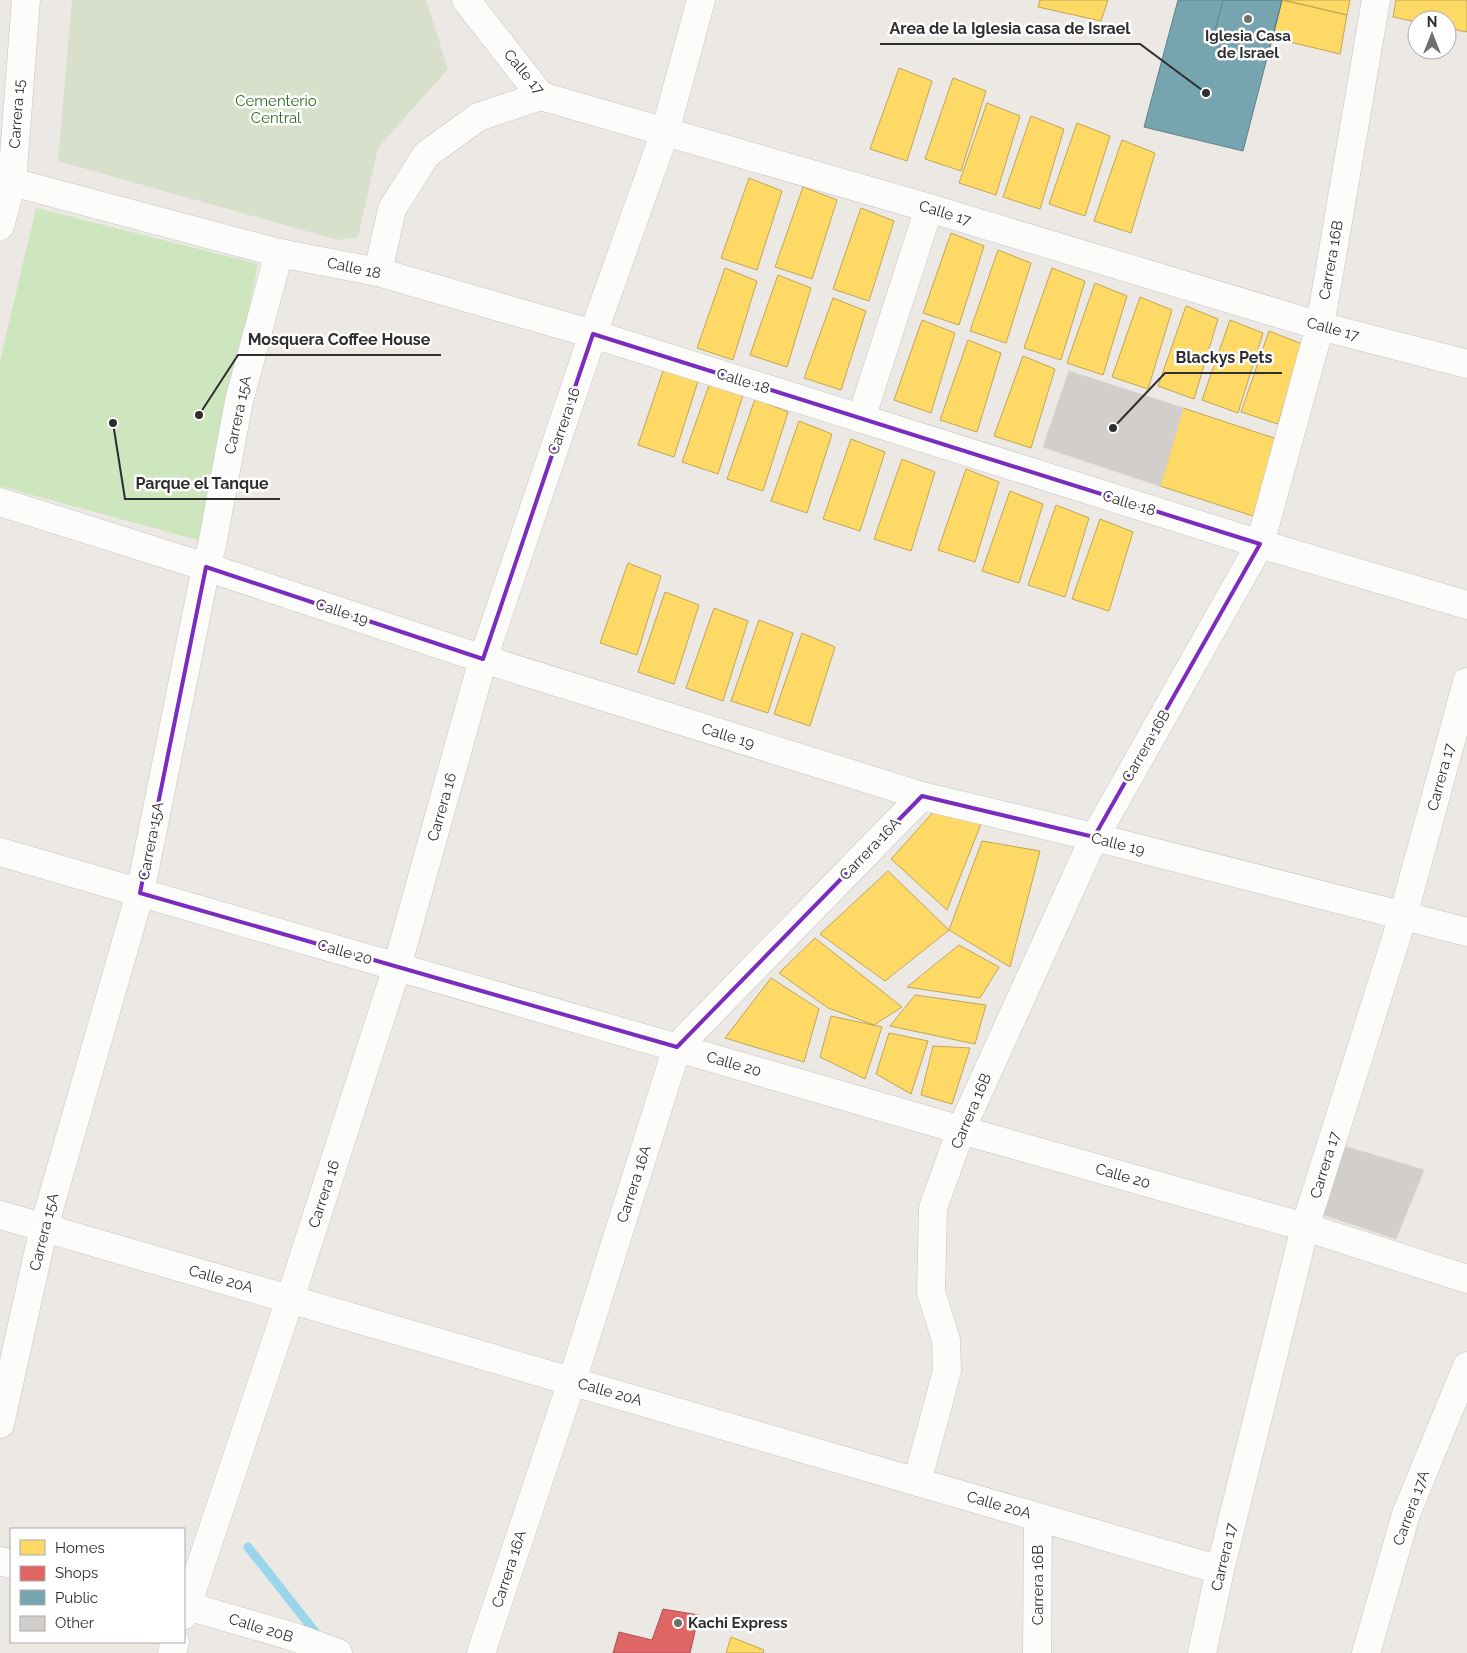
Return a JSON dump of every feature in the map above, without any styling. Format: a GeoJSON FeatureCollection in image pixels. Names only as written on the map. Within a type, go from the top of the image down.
{"type":"FeatureCollection","features":[{"type":"Feature","properties":{"kind":"street","name":"Calle 17"},"geometry":{"type":"LineString","coordinates":[[466,0],[541,96],[929,208],[1320,326],[1467,364]]}},
{"type":"Feature","properties":{"kind":"street","name":"Carrera 16"},"geometry":{"type":"LineString","coordinates":[[185,1608],[290,1299],[398,967],[484,659],[593,334],[665,132],[701,0]]}},
{"type":"Feature","properties":{"kind":"street","name":"Carrera 16B"},"geometry":{"type":"LineString","coordinates":[[917,1482],[947,1371],[946,1340],[930,1292],[932,1208],[961,1130],[1094,837],[1260,544],[1320,326],[1376,0]]}},
{"type":"Feature","properties":{"kind":"street","name":"Carrera 15"},"geometry":{"type":"LineString","coordinates":[[0,226],[12,182],[23,1]]}},
{"type":"Feature","properties":{"kind":"street"},"geometry":{"type":"LineString","coordinates":[[378,272],[392,209],[426,156],[478,117],[541,96]]}},
{"type":"Feature","properties":{"kind":"street","name":"Calle 18"},"geometry":{"type":"LineString","coordinates":[[12,182],[279,252],[378,272],[593,334],[1260,544],[1467,604]]}},
{"type":"Feature","properties":{"kind":"street"},"geometry":{"type":"LineString","coordinates":[[861,419],[929,208]]}},
{"type":"Feature","properties":{"kind":"street","name":"Carrera 15A"},"geometry":{"type":"LineString","coordinates":[[0,1424],[44,1227],[140,893],[212,545],[239,401],[279,252]]}},
{"type":"Feature","properties":{"kind":"street","name":"Calle 19"},"geometry":{"type":"LineString","coordinates":[[0,502],[206,567],[484,659],[922,796],[1094,837],[1467,932]]}},
{"type":"Feature","properties":{"kind":"street","name":"Carrera 17"},"geometry":{"type":"LineString","coordinates":[[1202,1653],[1220,1570],[1305,1227],[1403,916],[1467,682]]}},
{"type":"Feature","properties":{"kind":"street","name":"Carrera 16A"},"geometry":{"type":"LineString","coordinates":[[481,1653],[572,1381],[677,1047],[922,796]]}},
{"type":"Feature","properties":{"kind":"street","name":"Calle 20"},"geometry":{"type":"LineString","coordinates":[[0,852],[961,1130],[1305,1227],[1467,1279]]}},
{"type":"Feature","properties":{"kind":"street","name":"Calle 20A"},"geometry":{"type":"LineString","coordinates":[[0,1215],[1220,1570]]}},
{"type":"Feature","properties":{"kind":"street","name":"Carrera 17A"},"geometry":{"type":"LineString","coordinates":[[1366,1653],[1406,1514],[1467,1366]]}},
{"type":"Feature","properties":{"kind":"street","name":"Carrera 16B"},"geometry":{"type":"LineString","coordinates":[[1037,1653],[1038,1516]]}},
{"type":"Feature","properties":{"kind":"street","name":"Calle 20B"},"geometry":{"type":"LineString","coordinates":[[185,1608],[291,1636],[338,1653]]}},
{"type":"Feature","properties":{"kind":"highlighted area"},"geometry":{"type":"Polygon","coordinates":[[[593,334],[1260,544],[1094,837],[922,796],[677,1047],[140,893],[206,567],[483,659],[593,334]]]}},
{"type":"Feature","properties":{"kind":"green space","name":"Cementerio Central"},"geometry":{"type":"Polygon","coordinates":[[[72,0],[426,0],[448,69],[378,148],[358,237],[337,240],[58,161],[72,0]]]}},
{"type":"Feature","properties":{"kind":"green space"},"geometry":{"type":"Polygon","coordinates":[[[36,208],[258,264],[201,541],[0,486],[0,361],[36,208]]]}},
{"type":"Feature","properties":{"kind":"building: Homes"},"geometry":{"type":"Polygon","coordinates":[[[1040,0],[1108,0],[1101,21],[1038,7],[1040,0]]]}},
{"type":"Feature","properties":{"kind":"building: Homes"},"geometry":{"type":"Polygon","coordinates":[[[1282,0],[1347,15],[1340,54],[1273,38],[1282,0]]]}},
{"type":"Feature","properties":{"kind":"building: Homes"},"geometry":{"type":"Polygon","coordinates":[[[1284,0],[1350,0],[1347,15],[1284,0]]]}},
{"type":"Feature","properties":{"kind":"building: Homes"},"geometry":{"type":"Polygon","coordinates":[[[1396,0],[1467,0],[1467,32],[1457,30],[1457,10],[1407,10],[1407,20],[1393,17],[1396,0]]]}},
{"type":"Feature","properties":{"kind":"building: Homes"},"geometry":{"type":"Polygon","coordinates":[[[899,68],[932,81],[907,161],[870,149],[899,68]]]}},
{"type":"Feature","properties":{"kind":"building: Homes"},"geometry":{"type":"Polygon","coordinates":[[[953,78],[986,91],[961,171],[925,159],[953,78]]]}},
{"type":"Feature","properties":{"kind":"building: Homes"},"geometry":{"type":"Polygon","coordinates":[[[987,103],[1020,116],[996,195],[959,183],[987,103]]]}},
{"type":"Feature","properties":{"kind":"building: Homes"},"geometry":{"type":"Polygon","coordinates":[[[1031,116],[1064,129],[1040,209],[1003,197],[1031,116]]]}},
{"type":"Feature","properties":{"kind":"building: Homes"},"geometry":{"type":"Polygon","coordinates":[[[1077,123],[1110,136],[1085,216],[1049,204],[1077,123]]]}},
{"type":"Feature","properties":{"kind":"building: Homes"},"geometry":{"type":"Polygon","coordinates":[[[1122,140],[1155,153],[1131,233],[1094,221],[1122,140]]]}},
{"type":"Feature","properties":{"kind":"building: Homes"},"geometry":{"type":"Polygon","coordinates":[[[749,178],[782,191],[757,270],[721,258],[749,178]]]}},
{"type":"Feature","properties":{"kind":"building: Homes"},"geometry":{"type":"Polygon","coordinates":[[[803,187],[837,200],[812,279],[775,267],[803,187]]]}},
{"type":"Feature","properties":{"kind":"building: Homes"},"geometry":{"type":"Polygon","coordinates":[[[861,208],[894,221],[869,301],[833,289],[861,208]]]}},
{"type":"Feature","properties":{"kind":"building: Homes"},"geometry":{"type":"Polygon","coordinates":[[[951,233],[984,246],[959,325],[923,313],[951,233]]]}},
{"type":"Feature","properties":{"kind":"building: Homes"},"geometry":{"type":"Polygon","coordinates":[[[998,250],[1031,263],[1006,343],[970,331],[998,250]]]}},
{"type":"Feature","properties":{"kind":"building: Homes"},"geometry":{"type":"Polygon","coordinates":[[[725,268],[757,281],[733,360],[697,348],[725,268]]]}},
{"type":"Feature","properties":{"kind":"building: Homes"},"geometry":{"type":"Polygon","coordinates":[[[1052,268],[1085,281],[1061,360],[1024,348],[1052,268]]]}},
{"type":"Feature","properties":{"kind":"building: Homes"},"geometry":{"type":"Polygon","coordinates":[[[778,275],[811,288],[787,367],[750,355],[778,275]]]}},
{"type":"Feature","properties":{"kind":"building: Homes"},"geometry":{"type":"Polygon","coordinates":[[[1095,283],[1127,296],[1103,375],[1067,363],[1095,283]]]}},
{"type":"Feature","properties":{"kind":"building: Homes"},"geometry":{"type":"Polygon","coordinates":[[[1140,297],[1172,310],[1148,389],[1112,377],[1140,297]]]}},
{"type":"Feature","properties":{"kind":"building: Homes"},"geometry":{"type":"Polygon","coordinates":[[[833,298],[866,311],[841,390],[804,378],[833,298]]]}},
{"type":"Feature","properties":{"kind":"building: Homes"},"geometry":{"type":"Polygon","coordinates":[[[1186,306],[1218,319],[1194,399],[1158,386],[1186,306]]]}},
{"type":"Feature","properties":{"kind":"building: Homes"},"geometry":{"type":"Polygon","coordinates":[[[922,320],[955,333],[931,413],[894,400],[922,320]]]}},
{"type":"Feature","properties":{"kind":"building: Homes"},"geometry":{"type":"Polygon","coordinates":[[[1230,320],[1263,333],[1238,413],[1202,400],[1230,320]]]}},
{"type":"Feature","properties":{"kind":"building: Homes"},"geometry":{"type":"Polygon","coordinates":[[[1269,331],[1302,344],[1278,424],[1241,412],[1269,331]]]}},
{"type":"Feature","properties":{"kind":"building: Homes"},"geometry":{"type":"Polygon","coordinates":[[[968,340],[1001,353],[977,432],[940,420],[968,340]]]}},
{"type":"Feature","properties":{"kind":"building: Homes"},"geometry":{"type":"Polygon","coordinates":[[[1023,356],[1055,369],[1031,448],[994,436],[1023,356]]]}},
{"type":"Feature","properties":{"kind":"building: Homes"},"geometry":{"type":"Polygon","coordinates":[[[665,365],[699,378],[674,457],[638,445],[665,365]]]}},
{"type":"Feature","properties":{"kind":"building: Homes"},"geometry":{"type":"Polygon","coordinates":[[[710,382],[743,395],[718,474],[682,462],[710,382]]]}},
{"type":"Feature","properties":{"kind":"building: Homes"},"geometry":{"type":"Polygon","coordinates":[[[755,399],[788,412],[763,491],[727,479],[755,399]]]}},
{"type":"Feature","properties":{"kind":"building: Homes"},"geometry":{"type":"Polygon","coordinates":[[[1183,408],[1277,439],[1253,516],[1160,486],[1183,408]]]}},
{"type":"Feature","properties":{"kind":"building: Homes"},"geometry":{"type":"Polygon","coordinates":[[[799,421],[832,434],[807,513],[771,501],[799,421]]]}},
{"type":"Feature","properties":{"kind":"building: Homes"},"geometry":{"type":"Polygon","coordinates":[[[851,439],[885,452],[860,531],[823,519],[851,439]]]}},
{"type":"Feature","properties":{"kind":"building: Homes"},"geometry":{"type":"Polygon","coordinates":[[[902,459],[935,472],[911,551],[874,539],[902,459]]]}},
{"type":"Feature","properties":{"kind":"building: Homes"},"geometry":{"type":"Polygon","coordinates":[[[966,469],[999,482],[975,562],[938,550],[966,469]]]}},
{"type":"Feature","properties":{"kind":"building: Homes"},"geometry":{"type":"Polygon","coordinates":[[[1010,491],[1043,504],[1019,583],[982,571],[1010,491]]]}},
{"type":"Feature","properties":{"kind":"building: Homes"},"geometry":{"type":"Polygon","coordinates":[[[1056,505],[1089,518],[1065,597],[1028,585],[1056,505]]]}},
{"type":"Feature","properties":{"kind":"building: Homes"},"geometry":{"type":"Polygon","coordinates":[[[1100,519],[1133,532],[1109,611],[1072,599],[1100,519]]]}},
{"type":"Feature","properties":{"kind":"building: Homes"},"geometry":{"type":"Polygon","coordinates":[[[628,563],[661,576],[637,655],[600,643],[628,563]]]}},
{"type":"Feature","properties":{"kind":"building: Homes"},"geometry":{"type":"Polygon","coordinates":[[[665,592],[699,605],[674,684],[638,672],[665,592]]]}},
{"type":"Feature","properties":{"kind":"building: Homes"},"geometry":{"type":"Polygon","coordinates":[[[714,608],[748,621],[723,701],[686,688],[714,608]]]}},
{"type":"Feature","properties":{"kind":"building: Homes"},"geometry":{"type":"Polygon","coordinates":[[[759,620],[793,633],[768,713],[731,701],[759,620]]]}},
{"type":"Feature","properties":{"kind":"building: Homes"},"geometry":{"type":"Polygon","coordinates":[[[802,633],[835,647],[810,726],[774,714],[802,633]]]}},
{"type":"Feature","properties":{"kind":"building: Homes"},"geometry":{"type":"Polygon","coordinates":[[[936,809],[981,824],[947,910],[891,859],[936,809]]]}},
{"type":"Feature","properties":{"kind":"building: Homes"},"geometry":{"type":"Polygon","coordinates":[[[982,841],[1040,851],[1010,967],[949,930],[982,841]]]}},
{"type":"Feature","properties":{"kind":"building: Homes"},"geometry":{"type":"Polygon","coordinates":[[[888,871],[949,930],[885,981],[820,934],[888,871]]]}},
{"type":"Feature","properties":{"kind":"building: Homes"},"geometry":{"type":"Polygon","coordinates":[[[815,938],[902,1007],[874,1025],[828,1008],[779,973],[815,938]]]}},
{"type":"Feature","properties":{"kind":"building: Homes"},"geometry":{"type":"Polygon","coordinates":[[[959,945],[999,967],[980,998],[907,987],[959,945]]]}},
{"type":"Feature","properties":{"kind":"building: Homes"},"geometry":{"type":"Polygon","coordinates":[[[771,978],[819,1009],[804,1062],[725,1038],[771,978]]]}},
{"type":"Feature","properties":{"kind":"building: Homes"},"geometry":{"type":"Polygon","coordinates":[[[915,995],[986,1005],[975,1044],[890,1026],[915,995]]]}},
{"type":"Feature","properties":{"kind":"building: Homes"},"geometry":{"type":"Polygon","coordinates":[[[831,1016],[882,1027],[865,1079],[820,1057],[831,1016]]]}},
{"type":"Feature","properties":{"kind":"building: Homes"},"geometry":{"type":"Polygon","coordinates":[[[889,1033],[928,1041],[911,1094],[876,1074],[889,1033]]]}},
{"type":"Feature","properties":{"kind":"building: Homes"},"geometry":{"type":"Polygon","coordinates":[[[933,1046],[970,1048],[952,1104],[921,1095],[933,1046]]]}},
{"type":"Feature","properties":{"kind":"building: Homes"},"geometry":{"type":"Polygon","coordinates":[[[731,1637],[764,1650],[763,1653],[726,1653],[731,1637]]]}},
{"type":"Feature","properties":{"kind":"building: Shops","name":"Kachi Express"},"geometry":{"type":"Polygon","coordinates":[[[663,1609],[699,1615],[690,1653],[613,1653],[619,1632],[652,1640],[663,1609]]]}},
{"type":"Feature","properties":{"kind":"building: Public"},"geometry":{"type":"Polygon","coordinates":[[[1178,0],[1282,0],[1243,151],[1144,127],[1178,0]]]}},
{"type":"Feature","properties":{"kind":"building: Public","name":"Iglesia Casa de Israel"},"geometry":{"type":"Polygon","coordinates":[[[1223,0],[1282,0],[1267,59],[1211,45],[1223,0]]]}},
{"type":"Feature","properties":{"kind":"building: Other"},"geometry":{"type":"Polygon","coordinates":[[[1069,371],[1183,408],[1160,486],[1043,447],[1069,371]]]}},
{"type":"Feature","properties":{"kind":"building: Other"},"geometry":{"type":"Polygon","coordinates":[[[1344,1146],[1424,1170],[1396,1239],[1318,1213],[1344,1146]]]}},
{"type":"Feature","properties":{"kind":"waterway"},"geometry":{"type":"LineString","coordinates":[[248,1547],[319,1637]]}},
{"type":"Feature","properties":{"kind":"place","name":"Iglesia Casa de Israel"},"geometry":{"type":"Point","coordinates":[1248,19]}},
{"type":"Feature","properties":{"kind":"place","name":"Area de la Iglesia casa de Israel"},"geometry":{"type":"Point","coordinates":[1206,93]}},
{"type":"Feature","properties":{"kind":"place","name":"Mosquera Coffee House"},"geometry":{"type":"Point","coordinates":[199,415]}},
{"type":"Feature","properties":{"kind":"place","name":"Parque el Tanque"},"geometry":{"type":"Point","coordinates":[113,423]}},
{"type":"Feature","properties":{"kind":"place","name":"Blackys Pets"},"geometry":{"type":"Point","coordinates":[1113,428]}},
{"type":"Feature","properties":{"kind":"place","name":"Kachi Express"},"geometry":{"type":"Point","coordinates":[678,1623]}}]}
